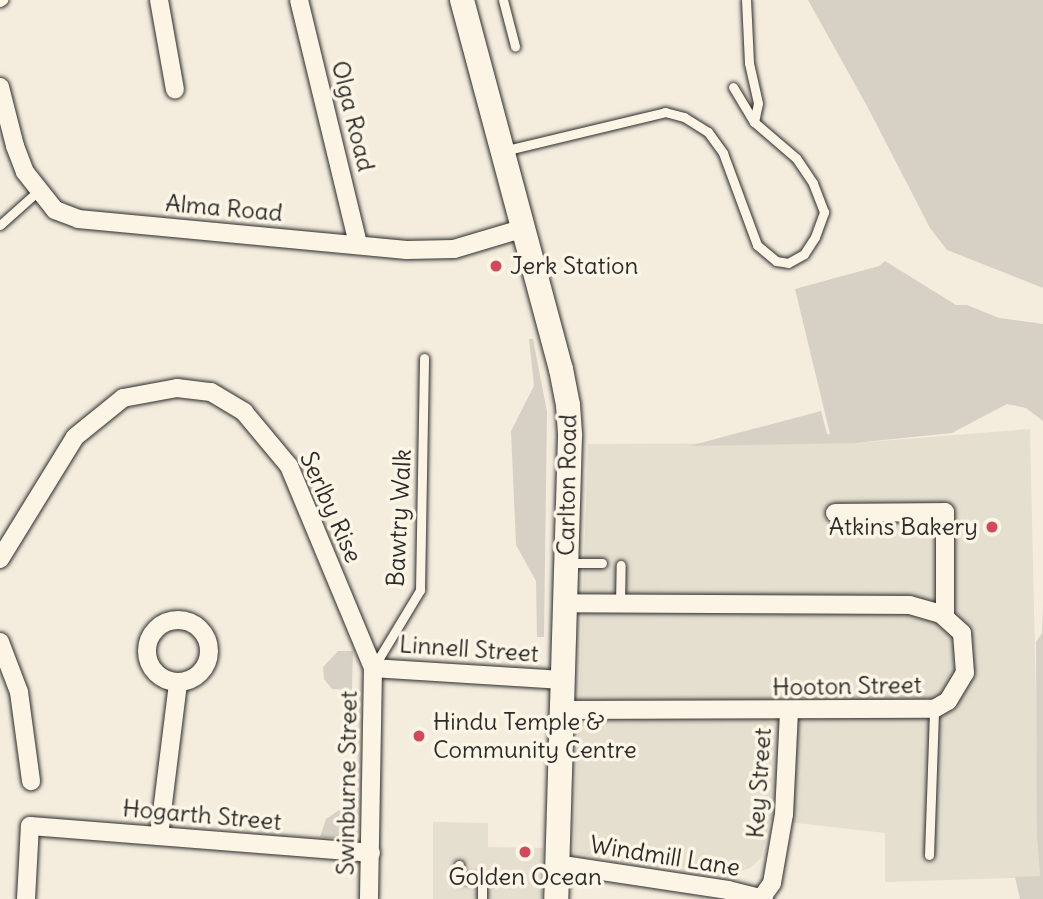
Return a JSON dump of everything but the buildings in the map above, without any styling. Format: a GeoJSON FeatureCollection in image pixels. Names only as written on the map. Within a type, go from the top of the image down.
{"type":"FeatureCollection","features":[{"type":"Feature","properties":{"kind":"main road","name":"Carlton Road"},"geometry":{"type":"LineString","coordinates":[[462,0],[525,228],[568,405],[556,899]]}},
{"type":"Feature","properties":{"kind":"street"},"geometry":{"type":"LineString","coordinates":[[159,0],[175,90]]}},
{"type":"Feature","properties":{"kind":"street","name":"Olga Road"},"geometry":{"type":"LineString","coordinates":[[299,0],[358,244]]}},
{"type":"Feature","properties":{"kind":"street","name":"Alma Road"},"geometry":{"type":"LineString","coordinates":[[0,87],[15,146],[25,172],[55,210],[78,219],[407,250],[454,249],[525,228]]}},
{"type":"Feature","properties":{"kind":"street","name":"Serlby Rise"},"geometry":{"type":"LineString","coordinates":[[0,559],[75,438],[123,398],[177,388],[211,392],[244,412],[289,466],[373,668]]}},
{"type":"Feature","properties":{"kind":"street"},"geometry":{"type":"LineString","coordinates":[[565,603],[909,605],[945,617],[945,512],[835,513]]}},
{"type":"Feature","properties":{"kind":"street","name":"Hooton Street"},"geometry":{"type":"LineString","coordinates":[[559,710],[934,709],[948,701],[965,673],[962,633],[945,617]]}},
{"type":"Feature","properties":{"kind":"street"},"geometry":{"type":"LineString","coordinates":[[0,642],[19,692],[31,781]]}},
{"type":"Feature","properties":{"kind":"street","name":"Linnell Street"},"geometry":{"type":"LineString","coordinates":[[373,668],[562,680]]}},
{"type":"Feature","properties":{"kind":"street","name":"Swinburne Street"},"geometry":{"type":"LineString","coordinates":[[369,899],[373,668]]}},
{"type":"Feature","properties":{"kind":"street"},"geometry":{"type":"LineString","coordinates":[[159,836],[178,683]]}},
{"type":"Feature","properties":{"kind":"street","name":"Key Street"},"geometry":{"type":"LineString","coordinates":[[763,898],[772,883],[780,840],[789,711]]}},
{"type":"Feature","properties":{"kind":"street","name":"Hogarth Street"},"geometry":{"type":"LineString","coordinates":[[26,899],[30,826],[371,853]]}},
{"type":"Feature","properties":{"kind":"street","name":"Windmill Lane"},"geometry":{"type":"LineString","coordinates":[[556,864],[763,898]]}},
{"type":"Feature","properties":{"kind":"lane"},"geometry":{"type":"LineString","coordinates":[[503,0],[515,46]]}},
{"type":"Feature","properties":{"kind":"lane"},"geometry":{"type":"LineString","coordinates":[[747,0],[749,63],[758,103],[754,122]]}},
{"type":"Feature","properties":{"kind":"lane"},"geometry":{"type":"LineString","coordinates":[[503,151],[665,112],[684,117],[708,132],[723,153],[757,245],[776,261],[788,263],[804,254],[824,212],[813,183],[796,158],[754,122],[733,88]]}},
{"type":"Feature","properties":{"kind":"lane"},"geometry":{"type":"LineString","coordinates":[[0,225],[38,191]]}},
{"type":"Feature","properties":{"kind":"lane","name":"Bawtry Walk"},"geometry":{"type":"LineString","coordinates":[[373,668],[420,590],[424,358]]}},
{"type":"Feature","properties":{"kind":"lane"},"geometry":{"type":"LineString","coordinates":[[566,563],[602,563]]}},
{"type":"Feature","properties":{"kind":"lane"},"geometry":{"type":"LineString","coordinates":[[620,604],[621,565]]}},
{"type":"Feature","properties":{"kind":"lane"},"geometry":{"type":"LineString","coordinates":[[929,855],[934,709]]}},
{"type":"Feature","properties":{"kind":"lane"},"geometry":{"type":"LineString","coordinates":[[459,865],[459,878],[482,878],[482,899]]}},
{"type":"Feature","properties":{"kind":"shaded area"},"geometry":{"type":"Polygon","coordinates":[[[808,0],[1043,0],[1043,288],[947,250],[930,228],[808,0]]]}},
{"type":"Feature","properties":{"kind":"shaded area"},"geometry":{"type":"Polygon","coordinates":[[[885,261],[956,305],[967,305],[999,318],[1043,324],[1043,421],[1026,408],[1007,404],[952,433],[855,443],[689,446],[821,411],[827,434],[830,434],[795,289],[879,266],[885,261]]]}},
{"type":"Feature","properties":{"kind":"shaded area"},"geometry":{"type":"Polygon","coordinates":[[[529,339],[533,339],[547,412],[544,637],[537,637],[536,581],[516,545],[511,431],[534,386],[529,339]]]}},
{"type":"Feature","properties":{"kind":"shaded area"},"geometry":{"type":"Polygon","coordinates":[[[1030,429],[1040,877],[885,882],[885,833],[770,820],[761,858],[750,868],[733,874],[574,853],[588,444],[855,443],[1030,429]]]}},
{"type":"Feature","properties":{"kind":"shaded area"},"geometry":{"type":"Polygon","coordinates":[[[1043,605],[1043,899],[1020,899],[1015,877],[1040,876],[1037,834],[1036,642],[1042,633],[1043,605]]]}},
{"type":"Feature","properties":{"kind":"shaded area"},"geometry":{"type":"Polygon","coordinates":[[[338,651],[353,651],[352,690],[332,689],[324,679],[323,667],[338,651]]]}},
{"type":"Feature","properties":{"kind":"shaded area"},"geometry":{"type":"Polygon","coordinates":[[[342,808],[353,809],[352,840],[320,837],[326,819],[342,808]]]}},
{"type":"Feature","properties":{"kind":"shaded area"},"geometry":{"type":"Polygon","coordinates":[[[433,822],[488,823],[488,847],[543,848],[542,899],[433,899],[433,822]]]}},
{"type":"Feature","properties":{"kind":"place","name":"Jerk Station"},"geometry":{"type":"Point","coordinates":[496,266]}},
{"type":"Feature","properties":{"kind":"place","name":"Atkins Bakery"},"geometry":{"type":"Point","coordinates":[992,527]}},
{"type":"Feature","properties":{"kind":"place","name":"Hindu Temple & Community Centre"},"geometry":{"type":"Point","coordinates":[419,736]}},
{"type":"Feature","properties":{"kind":"place","name":"Golden Ocean"},"geometry":{"type":"Point","coordinates":[525,852]}}]}
